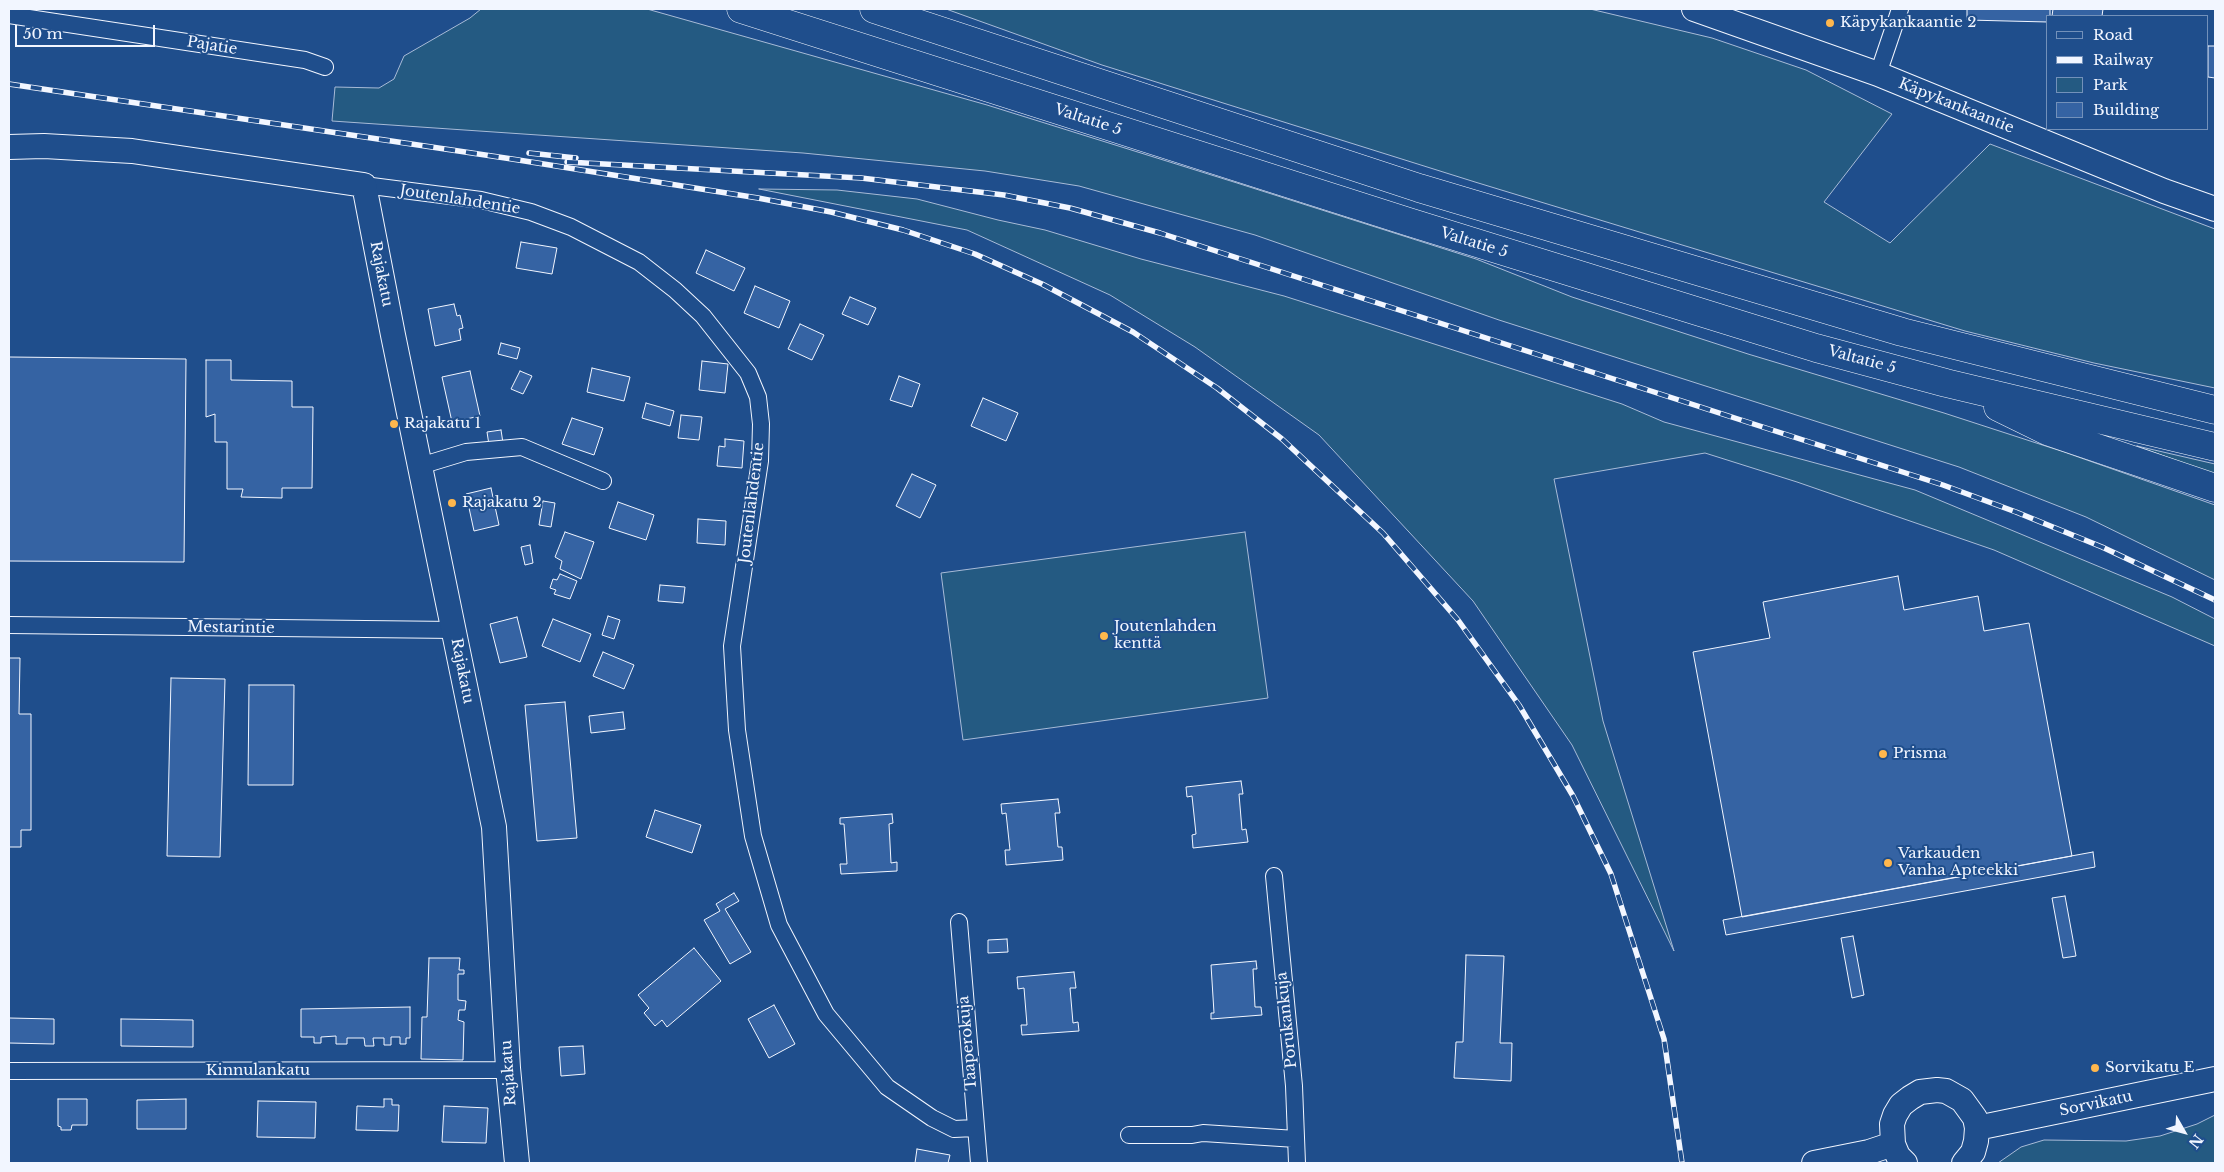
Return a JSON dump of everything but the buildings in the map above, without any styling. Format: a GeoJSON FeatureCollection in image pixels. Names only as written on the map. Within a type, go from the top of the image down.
{"type":"FeatureCollection","features":[{"type":"Feature","properties":{"kind":"highway","name":"Valtatie 5"},"geometry":{"type":"LineString","coordinates":[[741,9],[1409,222],[1816,348],[1946,383],[2215,447]]}},
{"type":"Feature","properties":{"kind":"highway"},"geometry":{"type":"LineString","coordinates":[[874,9],[1419,188],[1845,316],[2215,410]]}},
{"type":"Feature","properties":{"kind":"highway"},"geometry":{"type":"LineString","coordinates":[[1946,383],[2047,431],[2215,488]]}},
{"type":"Feature","properties":{"kind":"street","name":"Käpykankaantie"},"geometry":{"type":"LineString","coordinates":[[1694,9],[1878,74],[2164,191],[2215,209]]}},
{"type":"Feature","properties":{"kind":"street"},"geometry":{"type":"LineString","coordinates":[[1878,74],[1900,9]]}},
{"type":"Feature","properties":{"kind":"street","name":"Pajatie"},"geometry":{"type":"LineString","coordinates":[[9,15],[305,60],[325,67]]}},
{"type":"Feature","properties":{"kind":"street","name":"Joutenlahdentie"},"geometry":{"type":"LineString","coordinates":[[9,147],[44,146],[132,151],[364,185],[482,200],[531,212],[571,227],[639,262],[675,290],[703,316],[748,373],[758,397],[761,424],[760,461],[732,646],[736,730],[753,836],[779,925],[826,1014],[887,1087],[932,1118],[954,1129],[975,1128]]}},
{"type":"Feature","properties":{"kind":"street","name":"Rajakatu"},"geometry":{"type":"LineString","coordinates":[[364,185],[494,827],[508,1068],[517,1163]]}},
{"type":"Feature","properties":{"kind":"street"},"geometry":{"type":"LineString","coordinates":[[420,466],[466,452],[522,447],[603,481]]}},
{"type":"Feature","properties":{"kind":"street","name":"Mestarintie"},"geometry":{"type":"LineString","coordinates":[[9,625],[454,630]]}},
{"type":"Feature","properties":{"kind":"street","name":"Porukankuja"},"geometry":{"type":"LineString","coordinates":[[1274,876],[1294,1086],[1297,1163]]}},
{"type":"Feature","properties":{"kind":"street","name":"Taaperokuja"},"geometry":{"type":"LineString","coordinates":[[959,922],[979,1163]]}},
{"type":"Feature","properties":{"kind":"street","name":"Kinnulankatu"},"geometry":{"type":"LineString","coordinates":[[9,1071],[498,1070],[508,1068]]}},
{"type":"Feature","properties":{"kind":"street","name":"Sorvikatu"},"geometry":{"type":"LineString","coordinates":[[1977,1128],[2215,1079]]}},
{"type":"Feature","properties":{"kind":"street"},"geometry":{"type":"LineString","coordinates":[[1814,1163],[1869,1152],[1899,1154],[1892,1124],[1901,1105],[1910,1098],[1928,1090],[1946,1091],[1962,1100],[1972,1113],[1977,1128],[1976,1141],[1972,1152],[1964,1163]]}},
{"type":"Feature","properties":{"kind":"street"},"geometry":{"type":"LineString","coordinates":[[1129,1135],[1203,1133],[1296,1139]]}},
{"type":"Feature","properties":{"kind":"green space"},"geometry":{"type":"Polygon","coordinates":[[[481,9],[647,9],[987,105],[1237,183],[1476,259],[1572,297],[2064,452],[2215,505],[2215,580],[2086,517],[1959,467],[1499,320],[1255,235],[1079,186],[985,171],[803,153],[332,121],[335,87],[379,88],[394,79],[404,56],[470,18],[481,9]]]}},
{"type":"Feature","properties":{"kind":"green space"},"geometry":{"type":"Polygon","coordinates":[[[946,9],[1590,9],[1712,38],[1806,70],[1892,114],[1824,202],[1890,243],[1990,144],[2215,229],[2215,388],[2094,363],[1965,331],[1475,182],[1102,65],[946,9]]]}},
{"type":"Feature","properties":{"kind":"green space"},"geometry":{"type":"Polygon","coordinates":[[[759,189],[837,190],[917,199],[1045,230],[1141,259],[1284,296],[1622,404],[1664,422],[1915,490],[2172,597],[2215,619],[2215,646],[1994,550],[1797,482],[1705,453],[1554,479],[1603,721],[1674,951],[1572,745],[1473,601],[1319,435],[1195,347],[1110,295],[967,230],[759,189]]]}},
{"type":"Feature","properties":{"kind":"green space"},"geometry":{"type":"Polygon","coordinates":[[[2137,446],[2215,464],[2215,475],[2137,446]]]}},
{"type":"Feature","properties":{"kind":"green space","name":"Joutenlahden kenttä"},"geometry":{"type":"Polygon","coordinates":[[[1245,532],[1268,698],[963,740],[941,573],[1245,532]]]}},
{"type":"Feature","properties":{"kind":"green space"},"geometry":{"type":"Polygon","coordinates":[[[2215,1115],[2215,1163],[1998,1163],[2021,1147],[2044,1140],[2126,1141],[2160,1136],[2197,1124],[2215,1115]]]}},
{"type":"Feature","properties":{"kind":"railway"},"geometry":{"type":"LineString","coordinates":[[9,84],[512,159],[758,198],[831,212],[903,230],[975,254],[1042,284],[1133,332],[1217,388],[1282,439],[1383,533],[1458,620],[1519,705],[1573,796],[1611,874],[1664,1039],[1682,1163]]}},
{"type":"Feature","properties":{"kind":"railway"},"geometry":{"type":"LineString","coordinates":[[529,153],[576,158]]}},
{"type":"Feature","properties":{"kind":"railway"},"geometry":{"type":"LineString","coordinates":[[567,162],[861,178],[1004,195],[1070,208],[1160,233],[1943,485],[2102,547],[2215,600]]}},
{"type":"Feature","properties":{"kind":"place","name":"Käpykankaantie 2"},"geometry":{"type":"Point","coordinates":[1830,23]}},
{"type":"Feature","properties":{"kind":"place","name":"Rajakatu 1"},"geometry":{"type":"Point","coordinates":[394,424]}},
{"type":"Feature","properties":{"kind":"place","name":"Rajakatu 2"},"geometry":{"type":"Point","coordinates":[452,503]}},
{"type":"Feature","properties":{"kind":"place","name":"Joutenlahden kenttä"},"geometry":{"type":"Point","coordinates":[1104,636]}},
{"type":"Feature","properties":{"kind":"place","name":"Prisma"},"geometry":{"type":"Point","coordinates":[1883,754]}},
{"type":"Feature","properties":{"kind":"place","name":"Varkauden Vanha Apteekki"},"geometry":{"type":"Point","coordinates":[1888,863]}},
{"type":"Feature","properties":{"kind":"place","name":"Sorvikatu E"},"geometry":{"type":"Point","coordinates":[2095,1068]}}]}
